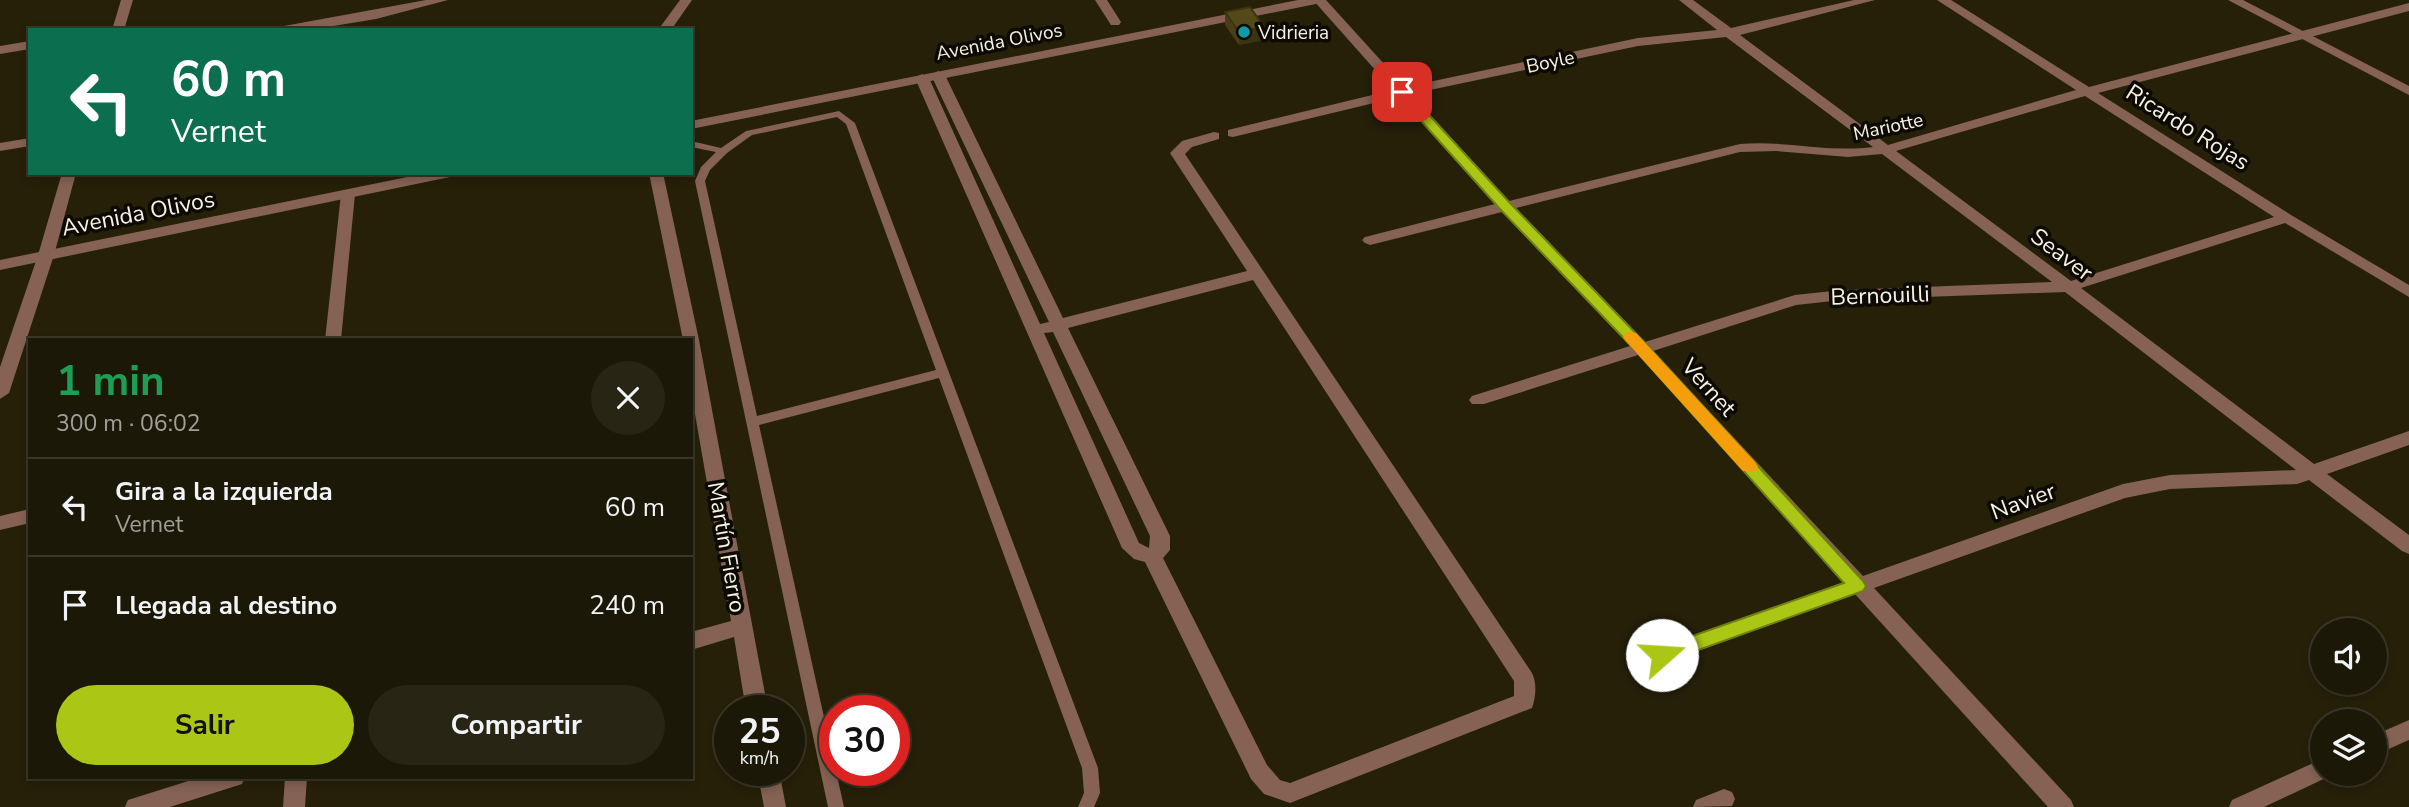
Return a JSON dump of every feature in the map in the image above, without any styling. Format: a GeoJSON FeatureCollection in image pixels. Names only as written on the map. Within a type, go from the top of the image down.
{"type":"FeatureCollection","features":[{"type":"Feature","properties":{"kind":"street"},"geometry":{"type":"LineString","coordinates":[[119,28],[128,0]]}},
{"type":"Feature","properties":{"kind":"street"},"geometry":{"type":"LineString","coordinates":[[296,28],[376,15],[442,0]]}},
{"type":"Feature","properties":{"kind":"street"},"geometry":{"type":"LineString","coordinates":[[665,28],[686,0]]}},
{"type":"Feature","properties":{"kind":"street"},"geometry":{"type":"LineString","coordinates":[[1101,0],[1115,22]]}},
{"type":"Feature","properties":{"kind":"street","name":"Avenida Olivos"},"geometry":{"type":"LineString","coordinates":[[693,125],[1318,0]]}},
{"type":"Feature","properties":{"kind":"street","name":"Vernet"},"geometry":{"type":"LineString","coordinates":[[1318,0],[1505,206],[1642,349],[1857,586],[2063,807]]}},
{"type":"Feature","properties":{"kind":"street","name":"Seaver"},"geometry":{"type":"LineString","coordinates":[[1685,0],[2069,287],[2409,547]]}},
{"type":"Feature","properties":{"kind":"street","name":"Boyle"},"geometry":{"type":"LineString","coordinates":[[1257,274],[1177,153],[1187,144],[1402,92],[1638,42],[1729,33],[1869,0]]}},
{"type":"Feature","properties":{"kind":"street","name":"Ricardo Rojas"},"geometry":{"type":"LineString","coordinates":[[1942,0],[2286,218],[2409,292]]}},
{"type":"Feature","properties":{"kind":"street"},"geometry":{"type":"LineString","coordinates":[[2234,0],[2409,91]]}},
{"type":"Feature","properties":{"kind":"street","name":"Mariotte"},"geometry":{"type":"LineString","coordinates":[[1370,240],[1740,148],[1761,145],[1856,154],[1884,150],[2089,91],[2409,7]]}},
{"type":"Feature","properties":{"kind":"street"},"geometry":{"type":"LineString","coordinates":[[0,50],[28,45]]}},
{"type":"Feature","properties":{"kind":"street"},"geometry":{"type":"LineString","coordinates":[[930,76],[1000,205],[1160,536],[1160,550],[1152,556],[1141,554],[1132,548],[981,209],[930,76]]}},
{"type":"Feature","properties":{"kind":"street"},"geometry":{"type":"LineString","coordinates":[[0,147],[28,142]]}},
{"type":"Feature","properties":{"kind":"street"},"geometry":{"type":"LineString","coordinates":[[0,393],[46,255],[68,175]]}},
{"type":"Feature","properties":{"kind":"street","name":"Avenida Olivos"},"geometry":{"type":"LineString","coordinates":[[0,265],[440,175]]}},
{"type":"Feature","properties":{"kind":"street","name":"Martín Fierro"},"geometry":{"type":"LineString","coordinates":[[656,175],[690,338]]}},
{"type":"Feature","properties":{"kind":"street"},"geometry":{"type":"LineString","coordinates":[[333,338],[348,194]]}},
{"type":"Feature","properties":{"kind":"street"},"geometry":{"type":"LineString","coordinates":[[981,209],[1000,205]]}},
{"type":"Feature","properties":{"kind":"street","name":"Bernouilli"},"geometry":{"type":"LineString","coordinates":[[1478,400],[1814,297],[2069,287],[2286,218]]}},
{"type":"Feature","properties":{"kind":"street"},"geometry":{"type":"LineString","coordinates":[[1035,330],[1257,274],[1525,679],[1524,701],[1290,793],[1277,792],[1267,785],[1259,772],[1152,556]]}},
{"type":"Feature","properties":{"kind":"street","name":"Martín Fierro"},"geometry":{"type":"LineString","coordinates":[[693,352],[754,695]]}},
{"type":"Feature","properties":{"kind":"street","name":"Navier"},"geometry":{"type":"LineString","coordinates":[[1662,655],[2123,491],[2170,482],[2297,477],[2409,438]]}},
{"type":"Feature","properties":{"kind":"street"},"geometry":{"type":"LineString","coordinates":[[0,523],[28,516]]}},
{"type":"Feature","properties":{"kind":"street"},"geometry":{"type":"LineString","coordinates":[[693,640],[741,626]]}},
{"type":"Feature","properties":{"kind":"street"},"geometry":{"type":"LineString","coordinates":[[2387,740],[2409,730]]}},
{"type":"Feature","properties":{"kind":"street"},"geometry":{"type":"LineString","coordinates":[[2240,807],[2310,775]]}},
{"type":"Feature","properties":{"kind":"street"},"geometry":{"type":"LineString","coordinates":[[136,807],[227,779]]}},
{"type":"Feature","properties":{"kind":"street"},"geometry":{"type":"LineString","coordinates":[[293,807],[296,779]]}},
{"type":"Feature","properties":{"kind":"street"},"geometry":{"type":"LineString","coordinates":[[771,786],[775,807]]}},
{"type":"Feature","properties":{"kind":"lane"},"geometry":{"type":"LineString","coordinates":[[836,807],[700,181],[705,169],[723,151],[749,133],[826,116],[844,116],[850,123],[944,372],[1090,768],[1092,793],[1086,807]]}},
{"type":"Feature","properties":{"kind":"lane"},"geometry":{"type":"LineString","coordinates":[[693,144],[723,151]]}},
{"type":"Feature","properties":{"kind":"lane"},"geometry":{"type":"LineString","coordinates":[[752,422],[944,372]]}},
{"type":"Feature","properties":{"kind":"building"},"geometry":{"type":"Polygon","coordinates":[[[1250,7],[1264,27],[1239,32],[1225,12],[1250,7]]]}},
{"type":"Feature","properties":{"kind":"slow traffic"},"geometry":{"type":"LineString","coordinates":[[1631,337],[1749,467]]}},
{"type":"Feature","properties":{"kind":"place","name":"Vidrieria"},"geometry":{"type":"Point","coordinates":[1244,32]}},
{"type":"Feature","properties":{"kind":"route"},"geometry":{"type":"LineString","coordinates":[[1402,92],[1505,206],[1642,349],[1857,586],[1662,655]]}}]}
